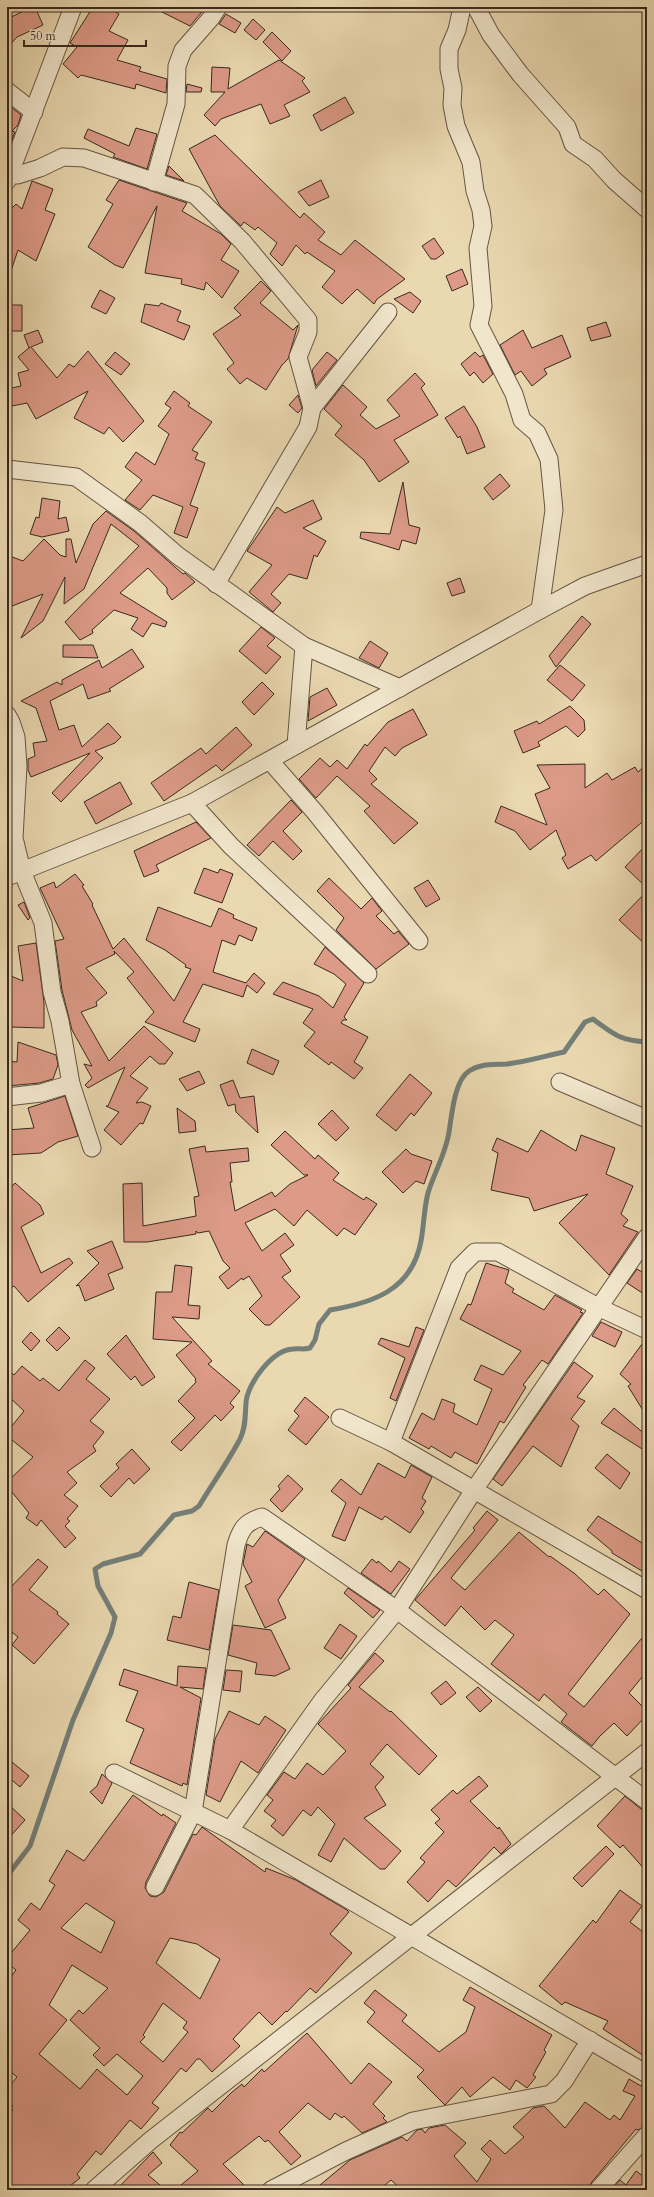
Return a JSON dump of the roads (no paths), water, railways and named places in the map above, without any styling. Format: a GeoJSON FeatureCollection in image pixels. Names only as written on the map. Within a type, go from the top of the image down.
{"type":"FeatureCollection","features":[{"type":"Feature","properties":{"kind":"street"},"geometry":{"type":"LineString","coordinates":[[8,178],[73,7]]}},
{"type":"Feature","properties":{"kind":"street"},"geometry":{"type":"LineString","coordinates":[[154,182],[176,104],[177,66],[181,55],[183,50],[211,18],[218,7]]}},
{"type":"Feature","properties":{"kind":"street"},"geometry":{"type":"LineString","coordinates":[[462,7],[457,30],[449,49],[450,69],[453,112],[456,126],[471,162],[475,191],[482,210],[483,226],[478,248],[483,306],[479,325],[508,382],[522,420],[537,433],[549,459],[554,510],[540,610]]}},
{"type":"Feature","properties":{"kind":"street"},"geometry":{"type":"LineString","coordinates":[[476,7],[492,35],[520,74],[566,127],[573,144],[595,159],[614,180],[647,209]]}},
{"type":"Feature","properties":{"kind":"street"},"geometry":{"type":"LineString","coordinates":[[7,91],[34,112]]}},
{"type":"Feature","properties":{"kind":"street"},"geometry":{"type":"LineString","coordinates":[[8,178],[40,168],[63,157],[84,158],[196,195],[242,241],[308,320],[308,332],[298,357],[312,408],[308,427],[216,584]]}},
{"type":"Feature","properties":{"kind":"street"},"geometry":{"type":"LineString","coordinates":[[312,408],[388,312]]}},
{"type":"Feature","properties":{"kind":"street"},"geometry":{"type":"LineString","coordinates":[[7,469],[76,477],[140,523],[177,555],[216,584],[304,646],[400,688]]}},
{"type":"Feature","properties":{"kind":"street"},"geometry":{"type":"LineString","coordinates":[[14,874],[192,803],[585,586],[647,564]]}},
{"type":"Feature","properties":{"kind":"street"},"geometry":{"type":"LineString","coordinates":[[296,745],[304,646]]}},
{"type":"Feature","properties":{"kind":"street"},"geometry":{"type":"LineString","coordinates":[[7,715],[16,737],[18,766],[14,838],[14,874],[43,923],[52,992],[60,1021],[71,1084],[92,1148]]}},
{"type":"Feature","properties":{"kind":"street"},"geometry":{"type":"LineString","coordinates":[[270,761],[314,811],[419,941]]}},
{"type":"Feature","properties":{"kind":"street"},"geometry":{"type":"LineString","coordinates":[[192,803],[231,846],[368,974]]}},
{"type":"Feature","properties":{"kind":"street"},"geometry":{"type":"LineString","coordinates":[[560,1082],[647,1119]]}},
{"type":"Feature","properties":{"kind":"street"},"geometry":{"type":"LineString","coordinates":[[7,1097],[41,1093],[71,1084]]}},
{"type":"Feature","properties":{"kind":"street"},"geometry":{"type":"LineString","coordinates":[[230,1830],[322,1701],[396,1610],[474,1490],[647,1237]]}},
{"type":"Feature","properties":{"kind":"street"},"geometry":{"type":"LineString","coordinates":[[391,1442],[459,1268],[475,1252],[498,1252],[598,1307],[647,1330]]}},
{"type":"Feature","properties":{"kind":"street"},"geometry":{"type":"LineString","coordinates":[[340,1418],[391,1442],[647,1590]]}},
{"type":"Feature","properties":{"kind":"street"},"geometry":{"type":"LineString","coordinates":[[155,1887],[193,1812],[236,1546],[241,1528],[251,1520],[262,1518],[396,1610],[615,1779],[647,1801]]}},
{"type":"Feature","properties":{"kind":"street"},"geometry":{"type":"LineString","coordinates":[[94,2190],[152,2140],[615,1779],[647,1752]]}},
{"type":"Feature","properties":{"kind":"street"},"geometry":{"type":"LineString","coordinates":[[114,1773],[230,1830],[647,2074]]}},
{"type":"Feature","properties":{"kind":"street"},"geometry":{"type":"LineString","coordinates":[[271,2190],[413,2120],[551,2094],[564,2081],[590,2040]]}},
{"type":"Feature","properties":{"kind":"street"},"geometry":{"type":"LineString","coordinates":[[598,2190],[647,2135]]}},
{"type":"Feature","properties":{"kind":"waterway"},"geometry":{"type":"LineString","coordinates":[[7,1876],[30,1846],[73,1720],[111,1633],[115,1617],[98,1586],[95,1569],[103,1564],[140,1554],[174,1515],[192,1511],[199,1506],[240,1439],[244,1426],[247,1395],[256,1378],[269,1362],[277,1355],[285,1351],[310,1348],[315,1340],[319,1324],[330,1310],[346,1307],[375,1298],[400,1283],[409,1271],[416,1258],[421,1241],[428,1193],[445,1148],[454,1099],[460,1082],[464,1076],[469,1071],[478,1067],[514,1063],[564,1052],[585,1022],[593,1019],[618,1036],[630,1040],[647,1042]]}}]}
